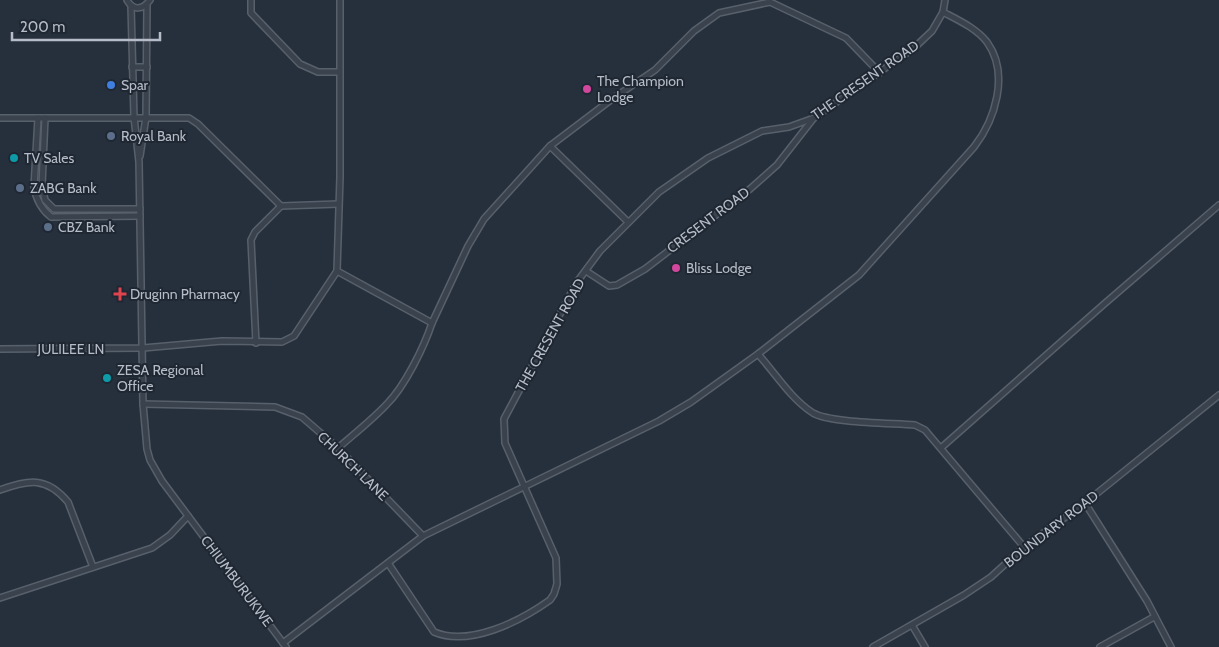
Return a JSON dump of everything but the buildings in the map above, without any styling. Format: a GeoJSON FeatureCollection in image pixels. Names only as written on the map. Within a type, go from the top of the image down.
{"type":"FeatureCollection","features":[{"type":"Feature","properties":{"kind":"street"},"geometry":{"type":"LineString","coordinates":[[127,0],[131,6],[134,117],[139,162]]}},
{"type":"Feature","properties":{"kind":"street"},"geometry":{"type":"LineString","coordinates":[[251,0],[251,13],[300,64],[318,72],[339,72]]}},
{"type":"Feature","properties":{"kind":"street"},"geometry":{"type":"LineString","coordinates":[[340,0],[340,177],[337,271],[432,323]]}},
{"type":"Feature","properties":{"kind":"street","name":"THE CRESENT ROAD"},"geometry":{"type":"LineString","coordinates":[[494,637],[550,600],[557,584],[556,558],[526,486],[505,443],[504,420],[565,302],[586,271],[600,252],[659,192],[708,158],[762,131],[789,127],[814,118],[880,73],[926,36],[943,12],[945,0]]}},
{"type":"Feature","properties":{"kind":"street"},"geometry":{"type":"LineString","coordinates":[[131,6],[142,8],[148,2]]}},
{"type":"Feature","properties":{"kind":"street"},"geometry":{"type":"LineString","coordinates":[[139,162],[146,116],[148,2]]}},
{"type":"Feature","properties":{"kind":"street"},"geometry":{"type":"LineString","coordinates":[[338,448],[389,403],[428,336],[432,323],[468,246],[484,219],[550,146],[612,99],[655,70],[694,31],[719,13],[734,8],[770,2],[791,10],[846,38],[880,73]]}},
{"type":"Feature","properties":{"kind":"street"},"geometry":{"type":"LineString","coordinates":[[285,645],[423,536],[659,422],[691,402],[758,354],[859,275],[910,220],[987,130],[997,95],[998,74],[994,58],[988,43],[979,33],[943,12]]}},
{"type":"Feature","properties":{"kind":"street"},"geometry":{"type":"LineString","coordinates":[[132,67],[147,67]]}},
{"type":"Feature","properties":{"kind":"street"},"geometry":{"type":"LineString","coordinates":[[0,118],[146,116],[189,118],[194,120],[281,206]]}},
{"type":"Feature","properties":{"kind":"street"},"geometry":{"type":"LineString","coordinates":[[38,118],[34,187],[41,207],[51,217],[140,216]]}},
{"type":"Feature","properties":{"kind":"street"},"geometry":{"type":"LineString","coordinates":[[45,118],[42,186],[45,200],[54,209],[140,209]]}},
{"type":"Feature","properties":{"kind":"street","name":"CRESENT ROAD"},"geometry":{"type":"LineString","coordinates":[[586,271],[610,286],[617,285],[645,269],[750,189],[777,165],[814,118]]}},
{"type":"Feature","properties":{"kind":"street"},"geometry":{"type":"LineString","coordinates":[[550,146],[628,222]]}},
{"type":"Feature","properties":{"kind":"street","name":"CHIUMBURUKWE"},"geometry":{"type":"LineString","coordinates":[[139,162],[143,404],[150,460],[162,481],[285,645]]}},
{"type":"Feature","properties":{"kind":"street"},"geometry":{"type":"LineString","coordinates":[[35,164],[43,165]]}},
{"type":"Feature","properties":{"kind":"street"},"geometry":{"type":"LineString","coordinates":[[256,343],[251,240],[255,232],[281,206],[338,204]]}},
{"type":"Feature","properties":{"kind":"street"},"geometry":{"type":"LineString","coordinates":[[942,447],[1102,305],[1219,206]]}},
{"type":"Feature","properties":{"kind":"street"},"geometry":{"type":"LineString","coordinates":[[70,209],[70,217]]}},
{"type":"Feature","properties":{"kind":"street","name":"JULILEE LN"},"geometry":{"type":"LineString","coordinates":[[0,349],[142,348],[222,341],[282,342],[294,336],[337,271]]}},
{"type":"Feature","properties":{"kind":"street"},"geometry":{"type":"LineString","coordinates":[[758,354],[800,403],[814,414],[834,418],[915,425],[925,430],[942,447],[1024,547]]}},
{"type":"Feature","properties":{"kind":"street","name":"BOUNDARY ROAD"},"geometry":{"type":"LineString","coordinates":[[873,647],[991,577],[1024,547],[1085,503],[1219,395]]}},
{"type":"Feature","properties":{"kind":"street","name":"CHURCH LANE"},"geometry":{"type":"LineString","coordinates":[[143,404],[275,407],[302,417],[338,448],[423,536]]}},
{"type":"Feature","properties":{"kind":"street"},"geometry":{"type":"LineString","coordinates":[[0,490],[34,480],[62,494],[68,502],[93,567]]}},
{"type":"Feature","properties":{"kind":"street"},"geometry":{"type":"LineString","coordinates":[[1085,503],[1147,601],[1171,647]]}},
{"type":"Feature","properties":{"kind":"street"},"geometry":{"type":"LineString","coordinates":[[0,598],[152,548],[170,535],[188,516]]}},
{"type":"Feature","properties":{"kind":"street"},"geometry":{"type":"LineString","coordinates":[[388,563],[434,632],[447,643]]}},
{"type":"Feature","properties":{"kind":"street"},"geometry":{"type":"LineString","coordinates":[[1100,647],[1154,617]]}},
{"type":"Feature","properties":{"kind":"street"},"geometry":{"type":"LineString","coordinates":[[912,625],[925,647]]}},
{"type":"Feature","properties":{"kind":"place","name":"Spar"},"geometry":{"type":"Point","coordinates":[111,85]}},
{"type":"Feature","properties":{"kind":"place","name":"The Champion Lodge"},"geometry":{"type":"Point","coordinates":[587,89]}},
{"type":"Feature","properties":{"kind":"place","name":"Royal Bank"},"geometry":{"type":"Point","coordinates":[111,136]}},
{"type":"Feature","properties":{"kind":"place","name":"TV Sales"},"geometry":{"type":"Point","coordinates":[14,158]}},
{"type":"Feature","properties":{"kind":"place","name":"ZABG Bank"},"geometry":{"type":"Point","coordinates":[20,188]}},
{"type":"Feature","properties":{"kind":"place","name":"CBZ Bank"},"geometry":{"type":"Point","coordinates":[48,227]}},
{"type":"Feature","properties":{"kind":"place","name":"Bliss Lodge"},"geometry":{"type":"Point","coordinates":[676,268]}},
{"type":"Feature","properties":{"kind":"place","name":"Druginn Pharmacy"},"geometry":{"type":"Point","coordinates":[120,294]}},
{"type":"Feature","properties":{"kind":"place","name":"ZESA Regional Office"},"geometry":{"type":"Point","coordinates":[107,378]}}]}
